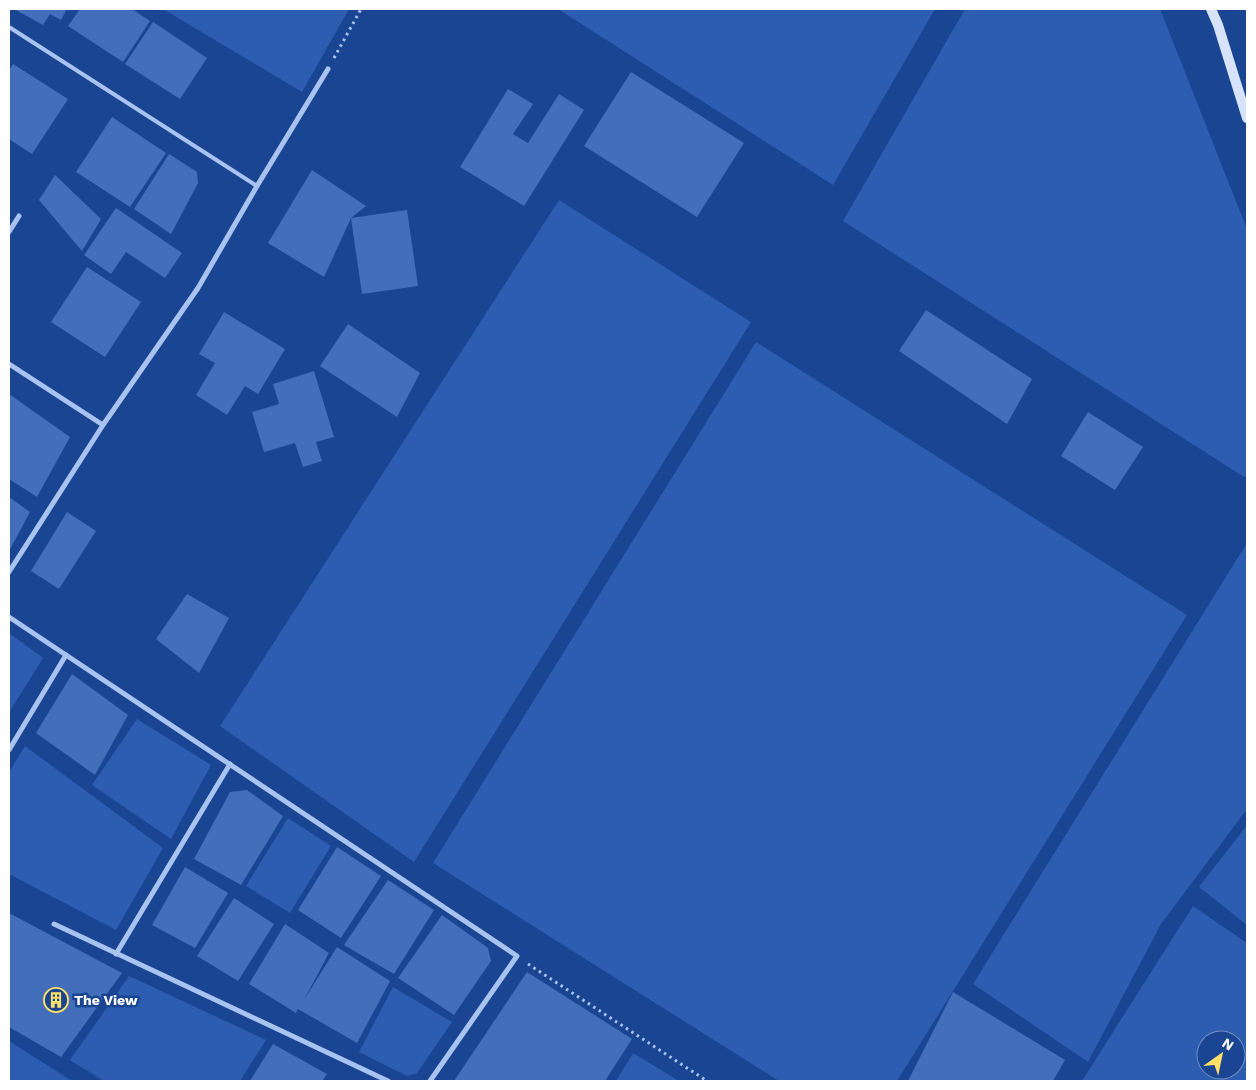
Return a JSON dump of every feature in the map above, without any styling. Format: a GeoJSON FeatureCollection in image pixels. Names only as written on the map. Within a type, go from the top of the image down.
{"type":"FeatureCollection","features":[{"type":"Feature","properties":{"kind":"main road"},"geometry":{"type":"LineString","coordinates":[[1211,9],[1218,25],[1247,118]]}},
{"type":"Feature","properties":{"kind":"street"},"geometry":{"type":"LineString","coordinates":[[9,572],[103,425],[198,288],[328,69]]}},
{"type":"Feature","properties":{"kind":"street"},"geometry":{"type":"LineString","coordinates":[[9,232],[19,216]]}},
{"type":"Feature","properties":{"kind":"street"},"geometry":{"type":"LineString","coordinates":[[9,364],[103,425]]}},
{"type":"Feature","properties":{"kind":"street"},"geometry":{"type":"LineString","coordinates":[[9,617],[517,956],[430,1081]]}},
{"type":"Feature","properties":{"kind":"street"},"geometry":{"type":"LineString","coordinates":[[9,750],[66,655]]}},
{"type":"Feature","properties":{"kind":"street"},"geometry":{"type":"LineString","coordinates":[[116,954],[230,764]]}},
{"type":"Feature","properties":{"kind":"street"},"geometry":{"type":"LineString","coordinates":[[54,924],[388,1081]]}},
{"type":"Feature","properties":{"kind":"lane"},"geometry":{"type":"LineString","coordinates":[[9,27],[257,186]]}},
{"type":"Feature","properties":{"kind":"path"},"geometry":{"type":"LineString","coordinates":[[328,69],[362,9]]}},
{"type":"Feature","properties":{"kind":"path"},"geometry":{"type":"LineString","coordinates":[[517,956],[707,1081]]}},
{"type":"Feature","properties":{"kind":"shaded area"},"geometry":{"type":"Polygon","coordinates":[[[163,9],[349,9],[302,92],[163,9]]]}},
{"type":"Feature","properties":{"kind":"shaded area"},"geometry":{"type":"Polygon","coordinates":[[[558,9],[935,9],[833,185],[558,9]]]}},
{"type":"Feature","properties":{"kind":"shaded area"},"geometry":{"type":"Polygon","coordinates":[[[965,9],[1160,9],[1247,229],[1247,475],[1244,477],[843,221],[965,9]]]}},
{"type":"Feature","properties":{"kind":"shaded area"},"geometry":{"type":"Polygon","coordinates":[[[559,200],[751,322],[414,862],[220,726],[559,200]]]}},
{"type":"Feature","properties":{"kind":"shaded area"},"geometry":{"type":"Polygon","coordinates":[[[756,342],[1187,615],[897,1081],[779,1081],[433,863],[756,342]]]}},
{"type":"Feature","properties":{"kind":"shaded area"},"geometry":{"type":"Polygon","coordinates":[[[1247,543],[1247,809],[1161,924],[1088,1062],[973,984],[1247,543]]]}},
{"type":"Feature","properties":{"kind":"shaded area"},"geometry":{"type":"Polygon","coordinates":[[[9,633],[43,658],[10,711],[9,710],[9,633]]]}},
{"type":"Feature","properties":{"kind":"shaded area"},"geometry":{"type":"Polygon","coordinates":[[[137,719],[211,765],[171,839],[92,785],[137,719]]]}},
{"type":"Feature","properties":{"kind":"shaded area"},"geometry":{"type":"Polygon","coordinates":[[[25,746],[163,848],[116,930],[9,874],[9,772],[25,746]]]}},
{"type":"Feature","properties":{"kind":"shaded area"},"geometry":{"type":"Polygon","coordinates":[[[288,818],[331,846],[290,913],[246,886],[288,818]]]}},
{"type":"Feature","properties":{"kind":"shaded area"},"geometry":{"type":"Polygon","coordinates":[[[1247,825],[1247,925],[1199,887],[1247,825]]]}},
{"type":"Feature","properties":{"kind":"shaded area"},"geometry":{"type":"Polygon","coordinates":[[[1193,906],[1247,943],[1247,1081],[1082,1081],[1193,906]]]}},
{"type":"Feature","properties":{"kind":"shaded area"},"geometry":{"type":"Polygon","coordinates":[[[129,976],[266,1040],[240,1081],[104,1081],[70,1060],[129,976]]]}},
{"type":"Feature","properties":{"kind":"shaded area"},"geometry":{"type":"Polygon","coordinates":[[[393,987],[452,1022],[417,1073],[407,1076],[359,1052],[393,987]]]}},
{"type":"Feature","properties":{"kind":"shaded area"},"geometry":{"type":"Polygon","coordinates":[[[9,1041],[72,1081],[9,1081],[9,1041]]]}},
{"type":"Feature","properties":{"kind":"shaded area"},"geometry":{"type":"Polygon","coordinates":[[[633,1053],[679,1081],[616,1081],[633,1053]]]}},
{"type":"Feature","properties":{"kind":"building"},"geometry":{"type":"Polygon","coordinates":[[[14,9],[67,9],[61,20],[50,14],[43,25],[14,9]]]}},
{"type":"Feature","properties":{"kind":"building"},"geometry":{"type":"Polygon","coordinates":[[[80,9],[132,9],[150,21],[123,62],[68,26],[80,9]]]}},
{"type":"Feature","properties":{"kind":"building"},"geometry":{"type":"Polygon","coordinates":[[[153,22],[207,58],[180,99],[125,64],[153,22]]]}},
{"type":"Feature","properties":{"kind":"building"},"geometry":{"type":"Polygon","coordinates":[[[13,64],[68,99],[32,154],[9,139],[9,70],[13,64]]]}},
{"type":"Feature","properties":{"kind":"building"},"geometry":{"type":"Polygon","coordinates":[[[631,72],[744,143],[697,217],[584,146],[631,72]]]}},
{"type":"Feature","properties":{"kind":"building"},"geometry":{"type":"Polygon","coordinates":[[[508,89],[533,104],[513,134],[528,143],[559,94],[584,110],[524,206],[460,167],[508,89]]]}},
{"type":"Feature","properties":{"kind":"building"},"geometry":{"type":"Polygon","coordinates":[[[112,117],[166,153],[130,207],[76,172],[112,117]]]}},
{"type":"Feature","properties":{"kind":"building"},"geometry":{"type":"Polygon","coordinates":[[[169,154],[197,172],[198,183],[171,234],[134,209],[169,154]]]}},
{"type":"Feature","properties":{"kind":"building"},"geometry":{"type":"Polygon","coordinates":[[[312,170],[366,206],[351,218],[324,277],[268,243],[312,170]]]}},
{"type":"Feature","properties":{"kind":"building"},"geometry":{"type":"Polygon","coordinates":[[[55,175],[101,219],[82,251],[39,200],[55,175]]]}},
{"type":"Feature","properties":{"kind":"building"},"geometry":{"type":"Polygon","coordinates":[[[116,208],[182,253],[165,278],[126,252],[111,274],[84,255],[116,208]]]}},
{"type":"Feature","properties":{"kind":"building"},"geometry":{"type":"Polygon","coordinates":[[[407,210],[418,286],[362,294],[351,218],[407,210]]]}},
{"type":"Feature","properties":{"kind":"building"},"geometry":{"type":"Polygon","coordinates":[[[87,267],[141,302],[105,357],[51,322],[87,267]]]}},
{"type":"Feature","properties":{"kind":"building"},"geometry":{"type":"Polygon","coordinates":[[[926,310],[1032,379],[1007,424],[899,351],[926,310]]]}},
{"type":"Feature","properties":{"kind":"building"},"geometry":{"type":"Polygon","coordinates":[[[224,312],[285,349],[258,394],[245,386],[227,415],[196,395],[215,363],[199,354],[224,312]]]}},
{"type":"Feature","properties":{"kind":"building"},"geometry":{"type":"Polygon","coordinates":[[[348,324],[420,373],[397,417],[320,366],[348,324]]]}},
{"type":"Feature","properties":{"kind":"building"},"geometry":{"type":"Polygon","coordinates":[[[314,371],[334,437],[316,442],[322,461],[303,467],[295,443],[264,452],[252,412],[279,404],[273,384],[314,371]]]}},
{"type":"Feature","properties":{"kind":"building"},"geometry":{"type":"Polygon","coordinates":[[[9,394],[70,437],[37,497],[9,479],[9,394]]]}},
{"type":"Feature","properties":{"kind":"building"},"geometry":{"type":"Polygon","coordinates":[[[1088,412],[1143,447],[1115,490],[1061,456],[1088,412]]]}},
{"type":"Feature","properties":{"kind":"building"},"geometry":{"type":"Polygon","coordinates":[[[9,497],[30,512],[9,551],[9,497]]]}},
{"type":"Feature","properties":{"kind":"building"},"geometry":{"type":"Polygon","coordinates":[[[67,512],[96,531],[59,589],[31,571],[67,512]]]}},
{"type":"Feature","properties":{"kind":"building"},"geometry":{"type":"Polygon","coordinates":[[[187,594],[229,618],[199,673],[156,639],[187,594]]]}},
{"type":"Feature","properties":{"kind":"building"},"geometry":{"type":"Polygon","coordinates":[[[72,674],[128,715],[95,775],[36,733],[72,674]]]}},
{"type":"Feature","properties":{"kind":"building"},"geometry":{"type":"Polygon","coordinates":[[[247,790],[283,816],[241,885],[194,859],[230,792],[247,790]]]}},
{"type":"Feature","properties":{"kind":"building"},"geometry":{"type":"Polygon","coordinates":[[[337,847],[381,876],[341,938],[298,910],[337,847]]]}},
{"type":"Feature","properties":{"kind":"building"},"geometry":{"type":"Polygon","coordinates":[[[185,867],[228,893],[195,948],[152,925],[185,867]]]}},
{"type":"Feature","properties":{"kind":"building"},"geometry":{"type":"Polygon","coordinates":[[[388,880],[434,910],[394,974],[344,945],[388,880]]]}},
{"type":"Feature","properties":{"kind":"building"},"geometry":{"type":"Polygon","coordinates":[[[234,898],[274,924],[238,981],[197,956],[234,898]]]}},
{"type":"Feature","properties":{"kind":"building","name":"The View"},"geometry":{"type":"Polygon","coordinates":[[[9,913],[122,973],[61,1057],[9,1027],[9,913]]]}},
{"type":"Feature","properties":{"kind":"building"},"geometry":{"type":"Polygon","coordinates":[[[442,915],[488,948],[491,961],[454,1015],[398,978],[442,915]]]}},
{"type":"Feature","properties":{"kind":"building"},"geometry":{"type":"Polygon","coordinates":[[[285,924],[329,953],[304,1000],[337,947],[390,981],[357,1043],[298,1009],[296,1013],[249,984],[285,924]]]}},
{"type":"Feature","properties":{"kind":"building"},"geometry":{"type":"Polygon","coordinates":[[[527,972],[632,1039],[605,1081],[454,1081],[527,972]]]}},
{"type":"Feature","properties":{"kind":"building"},"geometry":{"type":"Polygon","coordinates":[[[953,992],[1065,1060],[1053,1081],[908,1081],[953,992]]]}},
{"type":"Feature","properties":{"kind":"building"},"geometry":{"type":"Polygon","coordinates":[[[273,1044],[327,1074],[322,1081],[250,1081],[273,1044]]]}},
{"type":"Feature","properties":{"kind":"place","name":"The View"},"geometry":{"type":"Point","coordinates":[56,1000]}}]}
